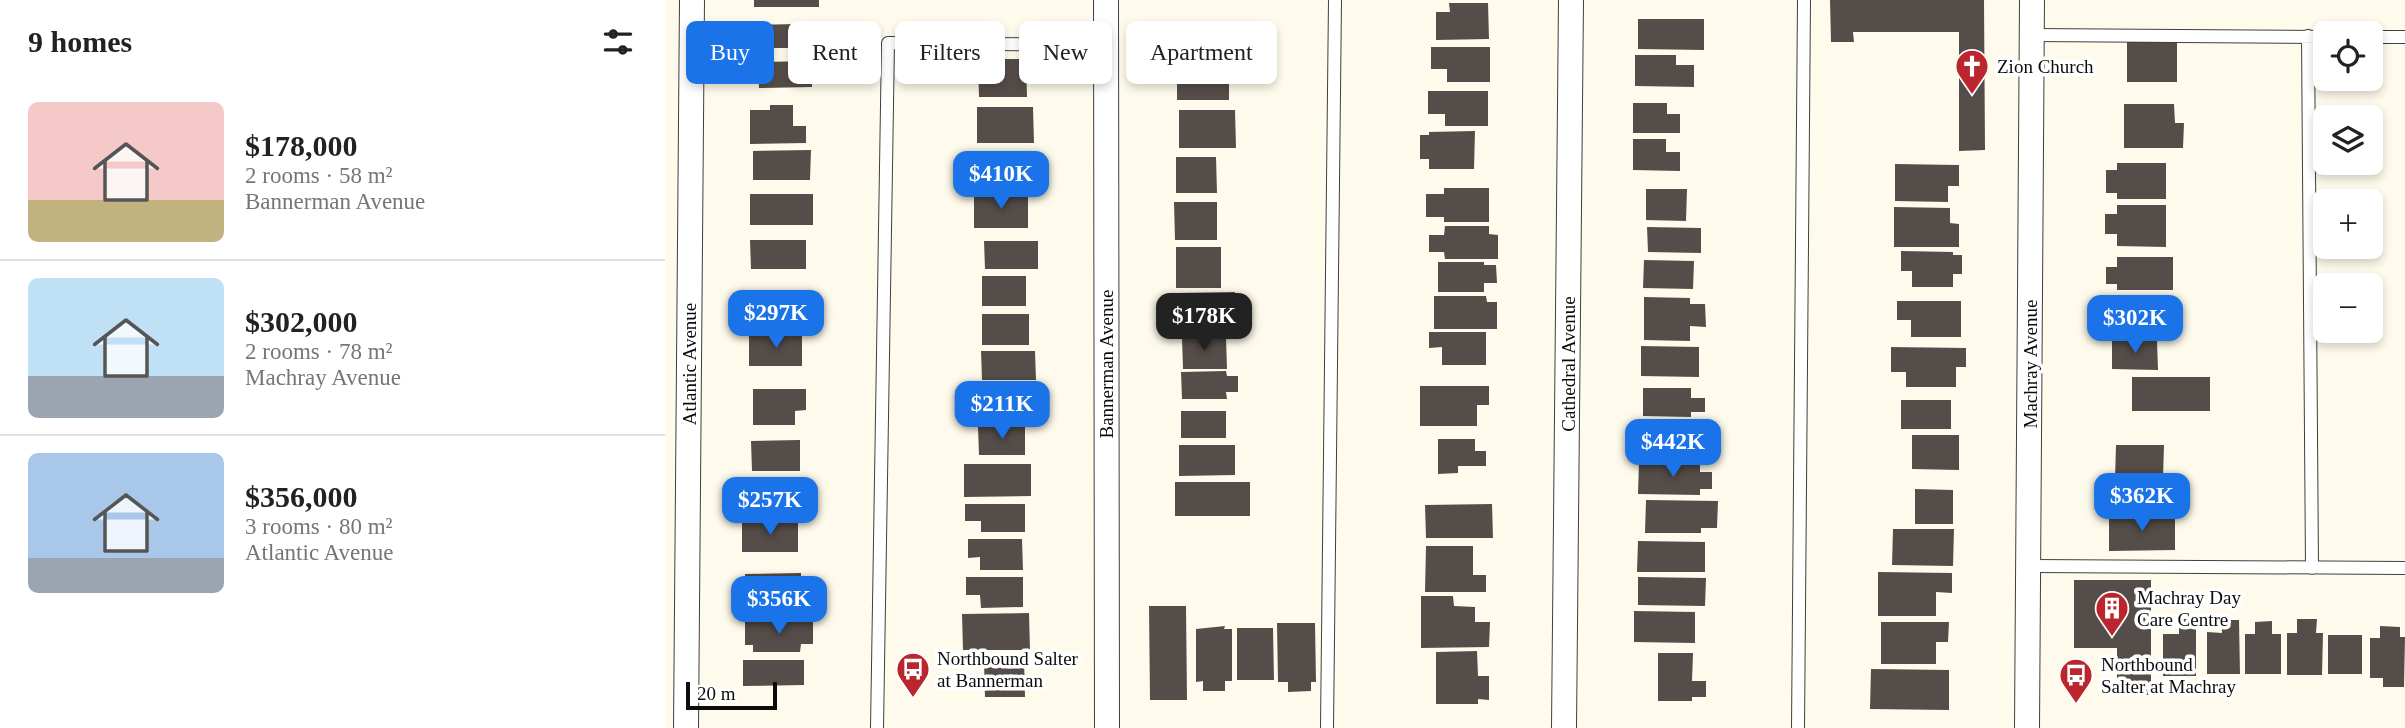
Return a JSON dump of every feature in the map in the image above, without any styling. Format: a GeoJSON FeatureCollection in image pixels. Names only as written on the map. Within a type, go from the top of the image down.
{"type":"FeatureCollection","features":[{"type":"Feature","properties":{"kind":"street","name":"Atlantic Avenue"},"geometry":{"type":"LineString","coordinates":[[686,728],[692,0]]}},
{"type":"Feature","properties":{"kind":"street","name":"Bannerman Avenue"},"geometry":{"type":"LineString","coordinates":[[1107,0],[1107,21]]}},
{"type":"Feature","properties":{"kind":"street","name":"Cathedral Avenue"},"geometry":{"type":"LineString","coordinates":[[1565,728],[1570,0]]}},
{"type":"Feature","properties":{"kind":"street","name":"Machray Avenue"},"geometry":{"type":"LineString","coordinates":[[2027,728],[2032,0]]}},
{"type":"Feature","properties":{"kind":"street","name":"Bannerman Avenue"},"geometry":{"type":"LineString","coordinates":[[1106,84],[1107,728]]}},
{"type":"Feature","properties":{"kind":"lane"},"geometry":{"type":"LineString","coordinates":[[1327,728],[1335,0]]}},
{"type":"Feature","properties":{"kind":"lane"},"geometry":{"type":"LineString","coordinates":[[1798,728],[1804,0]]}},
{"type":"Feature","properties":{"kind":"lane"},"geometry":{"type":"LineString","coordinates":[[2032,35],[2313,36]]}},
{"type":"Feature","properties":{"kind":"lane"},"geometry":{"type":"LineString","coordinates":[[2308,36],[2312,568]]}},
{"type":"Feature","properties":{"kind":"lane"},"geometry":{"type":"LineString","coordinates":[[2383,37],[2405,37]]}},
{"type":"Feature","properties":{"kind":"lane"},"geometry":{"type":"LineString","coordinates":[[877,728],[888,43],[1019,44]]}},
{"type":"Feature","properties":{"kind":"lane"},"geometry":{"type":"LineString","coordinates":[[2029,566],[2405,568]]}},
{"type":"Feature","properties":{"kind":"building"},"geometry":{"type":"Polygon","coordinates":[[[754,0],[819,0],[819,7],[754,7],[754,0]]]}},
{"type":"Feature","properties":{"kind":"building","name":"Zion Church"},"geometry":{"type":"Polygon","coordinates":[[[1830,0],[1984,0],[1985,150],[1959,151],[1959,32],[1853,32],[1854,42],[1831,42],[1830,0]]]}},
{"type":"Feature","properties":{"kind":"building"},"geometry":{"type":"Polygon","coordinates":[[[1449,3],[1488,3],[1489,39],[1436,40],[1436,12],[1450,12],[1449,3]]]}},
{"type":"Feature","properties":{"kind":"building"},"geometry":{"type":"Polygon","coordinates":[[[1638,19],[1704,19],[1704,50],[1638,49],[1638,19]]]}},
{"type":"Feature","properties":{"kind":"building"},"geometry":{"type":"Polygon","coordinates":[[[774,24],[788,24],[788,48],[774,48],[774,24]]]}},
{"type":"Feature","properties":{"kind":"building"},"geometry":{"type":"Polygon","coordinates":[[[2127,41],[2177,41],[2177,82],[2127,82],[2127,41]]]}},
{"type":"Feature","properties":{"kind":"building"},"geometry":{"type":"Polygon","coordinates":[[[1431,47],[1490,47],[1490,82],[1447,82],[1447,69],[1431,69],[1431,47]]]}},
{"type":"Feature","properties":{"kind":"building"},"geometry":{"type":"Polygon","coordinates":[[[1635,55],[1676,55],[1676,65],[1694,65],[1694,87],[1635,86],[1635,55]]]}},
{"type":"Feature","properties":{"kind":"building"},"geometry":{"type":"Polygon","coordinates":[[[1005,59],[1019,59],[1019,84],[1027,84],[1027,97],[979,97],[979,84],[1005,84],[1005,59]]]}},
{"type":"Feature","properties":{"kind":"building"},"geometry":{"type":"Polygon","coordinates":[[[788,61],[788,84],[812,84],[812,87],[759,88],[759,84],[774,84],[774,62],[788,61]]]}},
{"type":"Feature","properties":{"kind":"building"},"geometry":{"type":"Polygon","coordinates":[[[1177,84],[1229,84],[1229,100],[1177,100],[1177,84]]]}},
{"type":"Feature","properties":{"kind":"building"},"geometry":{"type":"Polygon","coordinates":[[[1428,91],[1488,91],[1488,126],[1445,126],[1445,114],[1428,114],[1428,91]]]}},
{"type":"Feature","properties":{"kind":"building"},"geometry":{"type":"Polygon","coordinates":[[[1633,103],[1667,103],[1667,114],[1680,114],[1680,133],[1633,133],[1633,103]]]}},
{"type":"Feature","properties":{"kind":"building"},"geometry":{"type":"Polygon","coordinates":[[[2124,104],[2174,104],[2175,123],[2184,123],[2183,148],[2124,148],[2124,104]]]}},
{"type":"Feature","properties":{"kind":"building"},"geometry":{"type":"Polygon","coordinates":[[[770,105],[793,105],[793,126],[806,126],[806,143],[750,144],[750,110],[770,110],[770,105]]]}},
{"type":"Feature","properties":{"kind":"building"},"geometry":{"type":"Polygon","coordinates":[[[977,107],[1033,107],[1034,143],[977,143],[977,107]]]}},
{"type":"Feature","properties":{"kind":"building"},"geometry":{"type":"Polygon","coordinates":[[[1179,110],[1235,110],[1236,148],[1179,148],[1179,110]]]}},
{"type":"Feature","properties":{"kind":"building"},"geometry":{"type":"Polygon","coordinates":[[[1475,131],[1474,169],[1429,169],[1429,159],[1420,159],[1420,135],[1429,135],[1429,132],[1475,131]]]}},
{"type":"Feature","properties":{"kind":"building"},"geometry":{"type":"Polygon","coordinates":[[[1633,139],[1666,139],[1666,152],[1680,152],[1680,171],[1633,170],[1633,139]]]}},
{"type":"Feature","properties":{"kind":"building"},"geometry":{"type":"Polygon","coordinates":[[[811,150],[810,180],[753,180],[753,151],[811,150]]]}},
{"type":"Feature","properties":{"kind":"building"},"geometry":{"type":"Polygon","coordinates":[[[1023,151],[1023,178],[964,179],[964,152],[1023,151]]]}},
{"type":"Feature","properties":{"kind":"building"},"geometry":{"type":"Polygon","coordinates":[[[1176,157],[1216,157],[1217,193],[1176,193],[1176,157]]]}},
{"type":"Feature","properties":{"kind":"building"},"geometry":{"type":"Polygon","coordinates":[[[2117,163],[2166,163],[2166,199],[2117,199],[2117,193],[2106,193],[2106,170],[2117,170],[2117,163]]]}},
{"type":"Feature","properties":{"kind":"building"},"geometry":{"type":"Polygon","coordinates":[[[1895,164],[1959,165],[1959,186],[1948,186],[1948,202],[1895,201],[1895,164]]]}},
{"type":"Feature","properties":{"kind":"building"},"geometry":{"type":"Polygon","coordinates":[[[1444,188],[1489,188],[1489,222],[1444,222],[1444,217],[1426,217],[1426,194],[1444,194],[1444,188]]]}},
{"type":"Feature","properties":{"kind":"building"},"geometry":{"type":"Polygon","coordinates":[[[1646,189],[1687,189],[1686,221],[1646,220],[1646,189]]]}},
{"type":"Feature","properties":{"kind":"building"},"geometry":{"type":"Polygon","coordinates":[[[750,194],[813,194],[813,225],[750,225],[750,194]]]}},
{"type":"Feature","properties":{"kind":"building"},"geometry":{"type":"Polygon","coordinates":[[[1028,194],[1028,228],[974,228],[974,195],[1028,194]]]}},
{"type":"Feature","properties":{"kind":"building"},"geometry":{"type":"Polygon","coordinates":[[[1174,202],[1217,202],[1217,240],[1175,240],[1174,202]]]}},
{"type":"Feature","properties":{"kind":"building"},"geometry":{"type":"Polygon","coordinates":[[[2117,205],[2166,205],[2166,247],[2117,246],[2117,234],[2105,234],[2105,214],[2117,214],[2117,205]]]}},
{"type":"Feature","properties":{"kind":"building"},"geometry":{"type":"Polygon","coordinates":[[[1894,207],[1950,208],[1950,223],[1959,224],[1959,247],[1894,247],[1894,207]]]}},
{"type":"Feature","properties":{"kind":"building"},"geometry":{"type":"Polygon","coordinates":[[[1445,226],[1489,226],[1489,234],[1498,235],[1498,259],[1445,259],[1444,252],[1429,252],[1429,235],[1444,235],[1445,226]]]}},
{"type":"Feature","properties":{"kind":"building"},"geometry":{"type":"Polygon","coordinates":[[[1647,227],[1701,228],[1701,253],[1648,252],[1647,227]]]}},
{"type":"Feature","properties":{"kind":"building"},"geometry":{"type":"Polygon","coordinates":[[[750,240],[806,240],[806,269],[751,269],[750,240]]]}},
{"type":"Feature","properties":{"kind":"building"},"geometry":{"type":"Polygon","coordinates":[[[984,241],[1038,241],[1038,269],[985,269],[984,241]]]}},
{"type":"Feature","properties":{"kind":"building"},"geometry":{"type":"Polygon","coordinates":[[[1176,247],[1221,247],[1221,288],[1176,288],[1176,247]]]}},
{"type":"Feature","properties":{"kind":"building"},"geometry":{"type":"Polygon","coordinates":[[[1901,251],[1953,252],[1953,255],[1962,255],[1962,274],[1953,274],[1953,287],[1912,287],[1912,271],[1901,271],[1901,251]]]}},
{"type":"Feature","properties":{"kind":"building"},"geometry":{"type":"Polygon","coordinates":[[[2117,257],[2173,257],[2173,290],[2117,290],[2117,284],[2106,284],[2106,267],[2117,267],[2117,257]]]}},
{"type":"Feature","properties":{"kind":"building"},"geometry":{"type":"Polygon","coordinates":[[[1644,260],[1694,261],[1693,289],[1643,288],[1644,260]]]}},
{"type":"Feature","properties":{"kind":"building"},"geometry":{"type":"Polygon","coordinates":[[[1438,262],[1484,262],[1484,265],[1496,265],[1497,283],[1484,283],[1484,292],[1438,292],[1438,262]]]}},
{"type":"Feature","properties":{"kind":"building"},"geometry":{"type":"Polygon","coordinates":[[[982,276],[1026,276],[1026,306],[982,306],[982,276]]]}},
{"type":"Feature","properties":{"kind":"building"},"geometry":{"type":"Polygon","coordinates":[[[1235,292],[1235,332],[1187,332],[1186,316],[1179,316],[1178,293],[1235,292]]]}},
{"type":"Feature","properties":{"kind":"building"},"geometry":{"type":"Polygon","coordinates":[[[743,293],[793,293],[793,331],[743,331],[743,293]]]}},
{"type":"Feature","properties":{"kind":"building"},"geometry":{"type":"Polygon","coordinates":[[[1434,296],[1486,296],[1487,302],[1497,302],[1497,329],[1434,329],[1434,296]]]}},
{"type":"Feature","properties":{"kind":"building"},"geometry":{"type":"Polygon","coordinates":[[[1644,297],[1690,298],[1690,304],[1705,304],[1706,327],[1690,326],[1690,341],[1644,340],[1644,297]]]}},
{"type":"Feature","properties":{"kind":"building"},"geometry":{"type":"Polygon","coordinates":[[[2113,298],[2150,298],[2150,334],[2113,334],[2113,298]]]}},
{"type":"Feature","properties":{"kind":"building"},"geometry":{"type":"Polygon","coordinates":[[[1897,301],[1961,301],[1961,337],[1911,337],[1911,320],[1897,320],[1897,301]]]}},
{"type":"Feature","properties":{"kind":"building"},"geometry":{"type":"Polygon","coordinates":[[[982,314],[1029,314],[1029,345],[982,345],[982,314]]]}},
{"type":"Feature","properties":{"kind":"building"},"geometry":{"type":"Polygon","coordinates":[[[1429,332],[1486,332],[1486,365],[1442,365],[1442,347],[1429,348],[1429,332]]]}},
{"type":"Feature","properties":{"kind":"building"},"geometry":{"type":"Polygon","coordinates":[[[749,335],[802,335],[802,366],[749,366],[749,335]]]}},
{"type":"Feature","properties":{"kind":"building"},"geometry":{"type":"Polygon","coordinates":[[[1182,338],[1226,338],[1227,369],[1183,369],[1182,338]]]}},
{"type":"Feature","properties":{"kind":"building"},"geometry":{"type":"Polygon","coordinates":[[[2112,341],[2157,341],[2158,370],[2112,369],[2112,341]]]}},
{"type":"Feature","properties":{"kind":"building"},"geometry":{"type":"Polygon","coordinates":[[[1641,346],[1699,347],[1699,377],[1641,376],[1641,346]]]}},
{"type":"Feature","properties":{"kind":"building"},"geometry":{"type":"Polygon","coordinates":[[[1891,347],[1966,348],[1966,367],[1956,367],[1956,387],[1906,387],[1906,372],[1891,372],[1891,347]]]}},
{"type":"Feature","properties":{"kind":"building"},"geometry":{"type":"Polygon","coordinates":[[[981,351],[1035,351],[1036,380],[982,380],[981,351]]]}},
{"type":"Feature","properties":{"kind":"building"},"geometry":{"type":"Polygon","coordinates":[[[1226,371],[1227,376],[1238,376],[1238,392],[1226,392],[1227,399],[1182,399],[1181,372],[1226,371]]]}},
{"type":"Feature","properties":{"kind":"building"},"geometry":{"type":"Polygon","coordinates":[[[2132,377],[2210,377],[2210,411],[2132,411],[2132,377]]]}},
{"type":"Feature","properties":{"kind":"building"},"geometry":{"type":"Polygon","coordinates":[[[1420,386],[1489,386],[1489,405],[1477,405],[1477,426],[1420,426],[1420,386]]]}},
{"type":"Feature","properties":{"kind":"building"},"geometry":{"type":"Polygon","coordinates":[[[1643,388],[1691,388],[1691,398],[1705,398],[1705,412],[1691,412],[1691,417],[1643,416],[1643,388]]]}},
{"type":"Feature","properties":{"kind":"building"},"geometry":{"type":"Polygon","coordinates":[[[753,389],[806,389],[806,410],[795,411],[795,425],[753,425],[753,389]]]}},
{"type":"Feature","properties":{"kind":"building"},"geometry":{"type":"Polygon","coordinates":[[[981,389],[1035,389],[1035,417],[981,417],[981,389]]]}},
{"type":"Feature","properties":{"kind":"building"},"geometry":{"type":"Polygon","coordinates":[[[1901,400],[1951,400],[1951,429],[1901,429],[1901,400]]]}},
{"type":"Feature","properties":{"kind":"building"},"geometry":{"type":"Polygon","coordinates":[[[1181,411],[1226,411],[1226,438],[1181,438],[1181,411]]]}},
{"type":"Feature","properties":{"kind":"building"},"geometry":{"type":"Polygon","coordinates":[[[1636,425],[1701,425],[1701,434],[1714,434],[1714,448],[1700,448],[1701,455],[1636,454],[1636,425]]]}},
{"type":"Feature","properties":{"kind":"building"},"geometry":{"type":"Polygon","coordinates":[[[978,427],[1025,427],[1025,455],[979,455],[978,427]]]}},
{"type":"Feature","properties":{"kind":"building"},"geometry":{"type":"Polygon","coordinates":[[[1912,435],[1959,435],[1959,470],[1912,469],[1912,435]]]}},
{"type":"Feature","properties":{"kind":"building"},"geometry":{"type":"Polygon","coordinates":[[[1438,439],[1475,439],[1475,451],[1486,451],[1486,466],[1458,466],[1458,473],[1438,474],[1438,439]]]}},
{"type":"Feature","properties":{"kind":"building"},"geometry":{"type":"Polygon","coordinates":[[[800,440],[800,471],[752,471],[751,441],[800,440]]]}},
{"type":"Feature","properties":{"kind":"building"},"geometry":{"type":"Polygon","coordinates":[[[1179,445],[1235,445],[1235,475],[1179,476],[1179,445]]]}},
{"type":"Feature","properties":{"kind":"building"},"geometry":{"type":"Polygon","coordinates":[[[2116,445],[2164,445],[2163,478],[2115,479],[2116,445]]]}},
{"type":"Feature","properties":{"kind":"building"},"geometry":{"type":"Polygon","coordinates":[[[1639,462],[1700,463],[1700,472],[1712,472],[1712,489],[1700,489],[1700,495],[1638,494],[1639,462]]]}},
{"type":"Feature","properties":{"kind":"building"},"geometry":{"type":"Polygon","coordinates":[[[964,464],[1031,464],[1031,496],[964,497],[964,464]]]}},
{"type":"Feature","properties":{"kind":"building"},"geometry":{"type":"Polygon","coordinates":[[[1175,482],[1250,482],[1250,516],[1175,516],[1175,482]]]}},
{"type":"Feature","properties":{"kind":"building"},"geometry":{"type":"Polygon","coordinates":[[[754,489],[805,489],[805,514],[754,514],[754,489]]]}},
{"type":"Feature","properties":{"kind":"building"},"geometry":{"type":"Polygon","coordinates":[[[1915,489],[1953,490],[1953,524],[1915,524],[1915,489]]]}},
{"type":"Feature","properties":{"kind":"building"},"geometry":{"type":"Polygon","coordinates":[[[1646,500],[1718,501],[1717,528],[1701,528],[1701,533],[1645,533],[1646,500]]]}},
{"type":"Feature","properties":{"kind":"building"},"geometry":{"type":"Polygon","coordinates":[[[965,504],[1025,504],[1025,532],[981,532],[981,521],[965,521],[965,504]]]}},
{"type":"Feature","properties":{"kind":"building"},"geometry":{"type":"Polygon","coordinates":[[[1492,504],[1493,538],[1426,538],[1425,505],[1492,504]]]}},
{"type":"Feature","properties":{"kind":"building"},"geometry":{"type":"Polygon","coordinates":[[[2175,515],[2175,550],[2109,551],[2109,516],[2175,515]]]}},
{"type":"Feature","properties":{"kind":"building"},"geometry":{"type":"Polygon","coordinates":[[[742,521],[798,521],[798,552],[742,552],[742,521]]]}},
{"type":"Feature","properties":{"kind":"building"},"geometry":{"type":"Polygon","coordinates":[[[1893,529],[1954,529],[1953,566],[1892,565],[1893,529]]]}},
{"type":"Feature","properties":{"kind":"building"},"geometry":{"type":"Polygon","coordinates":[[[968,539],[1022,539],[1023,570],[980,570],[980,557],[968,558],[968,539]]]}},
{"type":"Feature","properties":{"kind":"building"},"geometry":{"type":"Polygon","coordinates":[[[1638,541],[1705,542],[1705,572],[1637,572],[1638,541]]]}},
{"type":"Feature","properties":{"kind":"building"},"geometry":{"type":"Polygon","coordinates":[[[1426,546],[1473,546],[1473,575],[1486,575],[1486,592],[1425,592],[1426,546]]]}},
{"type":"Feature","properties":{"kind":"building"},"geometry":{"type":"Polygon","coordinates":[[[1878,572],[1952,573],[1952,593],[1936,592],[1936,616],[1878,616],[1878,572]]]}},
{"type":"Feature","properties":{"kind":"building"},"geometry":{"type":"Polygon","coordinates":[[[801,573],[801,606],[746,606],[745,574],[801,573]]]}},
{"type":"Feature","properties":{"kind":"building"},"geometry":{"type":"Polygon","coordinates":[[[966,577],[1023,577],[1023,607],[981,608],[980,595],[966,595],[966,577]]]}},
{"type":"Feature","properties":{"kind":"building"},"geometry":{"type":"Polygon","coordinates":[[[1638,577],[1706,578],[1705,606],[1638,605],[1638,577]]]}},
{"type":"Feature","properties":{"kind":"building","name":"Machray Day Care Centre"},"geometry":{"type":"Polygon","coordinates":[[[2074,580],[2151,580],[2151,695],[2117,695],[2117,648],[2074,648],[2074,580]]]}},
{"type":"Feature","properties":{"kind":"building"},"geometry":{"type":"Polygon","coordinates":[[[1421,596],[1453,596],[1454,606],[1475,607],[1475,622],[1490,622],[1489,647],[1421,648],[1421,596]]]}},
{"type":"Feature","properties":{"kind":"building"},"geometry":{"type":"Polygon","coordinates":[[[1149,606],[1186,606],[1187,700],[1150,700],[1149,606]]]}},
{"type":"Feature","properties":{"kind":"building"},"geometry":{"type":"Polygon","coordinates":[[[1634,611],[1695,612],[1695,643],[1634,642],[1634,611]]]}},
{"type":"Feature","properties":{"kind":"building"},"geometry":{"type":"Polygon","coordinates":[[[1029,613],[1030,650],[963,650],[962,614],[1029,613]]]}},
{"type":"Feature","properties":{"kind":"building"},"geometry":{"type":"Polygon","coordinates":[[[2179,619],[2196,619],[2196,676],[2163,676],[2163,634],[2179,634],[2179,619]]]}},
{"type":"Feature","properties":{"kind":"building"},"geometry":{"type":"Polygon","coordinates":[[[2297,619],[2317,619],[2316,633],[2323,633],[2322,675],[2287,675],[2287,633],[2297,633],[2297,619]]]}},
{"type":"Feature","properties":{"kind":"building"},"geometry":{"type":"Polygon","coordinates":[[[2222,620],[2239,620],[2240,674],[2207,674],[2207,632],[2222,633],[2222,620]]]}},
{"type":"Feature","properties":{"kind":"building"},"geometry":{"type":"Polygon","coordinates":[[[813,621],[813,644],[801,644],[800,652],[753,652],[753,645],[745,645],[745,622],[813,621]]]}},
{"type":"Feature","properties":{"kind":"building"},"geometry":{"type":"Polygon","coordinates":[[[2272,621],[2272,634],[2281,634],[2281,674],[2245,674],[2245,634],[2255,634],[2255,622],[2272,621]]]}},
{"type":"Feature","properties":{"kind":"building"},"geometry":{"type":"Polygon","coordinates":[[[1881,622],[1949,622],[1948,642],[1936,642],[1936,664],[1881,664],[1881,622]]]}},
{"type":"Feature","properties":{"kind":"building"},"geometry":{"type":"Polygon","coordinates":[[[1277,623],[1315,623],[1316,682],[1311,682],[1311,691],[1288,692],[1288,682],[1278,682],[1277,623]]]}},
{"type":"Feature","properties":{"kind":"building"},"geometry":{"type":"Polygon","coordinates":[[[1225,626],[1224,629],[1232,629],[1232,681],[1225,681],[1225,691],[1203,691],[1203,681],[1196,682],[1196,629],[1225,626]]]}},
{"type":"Feature","properties":{"kind":"building"},"geometry":{"type":"Polygon","coordinates":[[[2380,626],[2400,627],[2400,637],[2405,637],[2404,687],[2383,687],[2383,678],[2370,678],[2370,638],[2380,638],[2380,626]]]}},
{"type":"Feature","properties":{"kind":"building"},"geometry":{"type":"Polygon","coordinates":[[[1237,628],[1273,628],[1274,680],[1237,680],[1237,628]]]}},
{"type":"Feature","properties":{"kind":"building"},"geometry":{"type":"Polygon","coordinates":[[[2328,635],[2362,635],[2362,674],[2328,674],[2328,635]]]}},
{"type":"Feature","properties":{"kind":"building"},"geometry":{"type":"Polygon","coordinates":[[[1477,651],[1478,676],[1489,676],[1489,700],[1478,699],[1478,704],[1436,704],[1436,652],[1477,651]]]}},
{"type":"Feature","properties":{"kind":"building"},"geometry":{"type":"Polygon","coordinates":[[[1658,653],[1693,653],[1692,681],[1706,681],[1706,697],[1692,697],[1692,701],[1658,701],[1658,653]]]}},
{"type":"Feature","properties":{"kind":"building"},"geometry":{"type":"Polygon","coordinates":[[[743,660],[804,660],[804,685],[743,686],[743,660]]]}},
{"type":"Feature","properties":{"kind":"building"},"geometry":{"type":"Polygon","coordinates":[[[1024,660],[1025,697],[985,697],[984,661],[1024,660]]]}},
{"type":"Feature","properties":{"kind":"building"},"geometry":{"type":"Polygon","coordinates":[[[1871,669],[1949,670],[1949,710],[1870,709],[1871,669]]]}},
{"type":"Feature","properties":{"kind":"place","name":"Zion Church"},"geometry":{"type":"Point","coordinates":[1972,96]}},
{"type":"Feature","properties":{"kind":"place","name":"Machray Day Care Centre"},"geometry":{"type":"Point","coordinates":[2112,638]}},
{"type":"Feature","properties":{"kind":"place","name":"Northbound Salter at Bannerman"},"geometry":{"type":"Point","coordinates":[913,699]}},
{"type":"Feature","properties":{"kind":"place","name":"Northbound Salter at Machray"},"geometry":{"type":"Point","coordinates":[2076,705]}}]}
